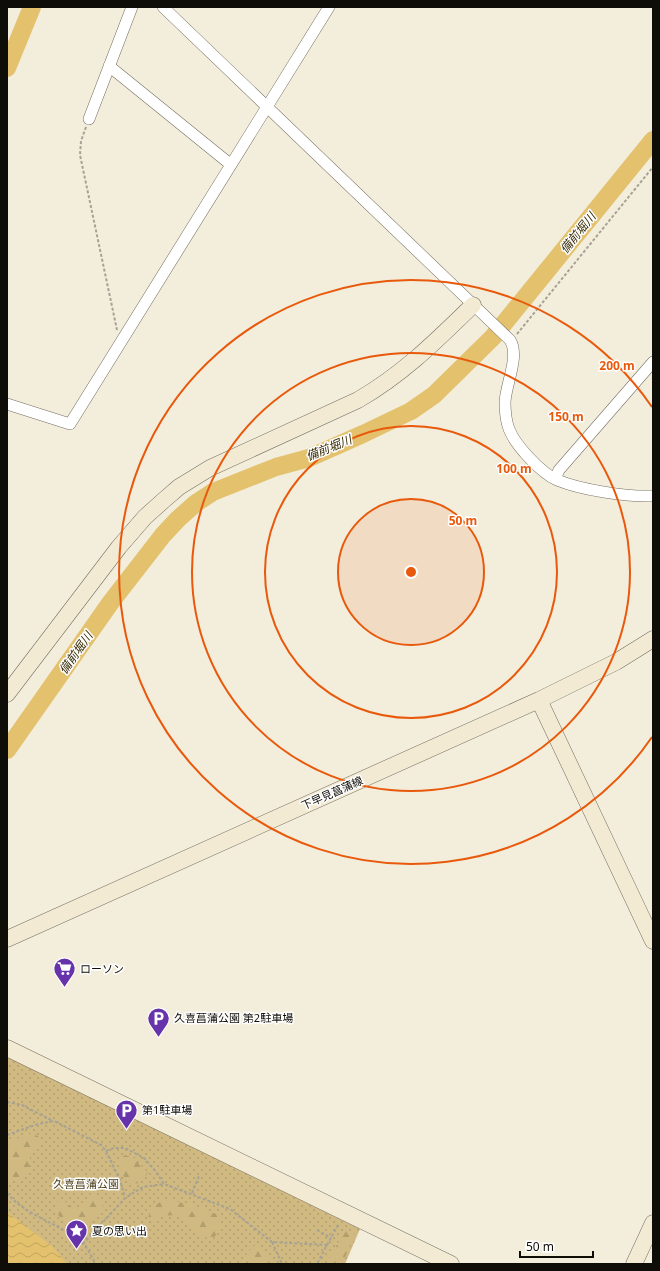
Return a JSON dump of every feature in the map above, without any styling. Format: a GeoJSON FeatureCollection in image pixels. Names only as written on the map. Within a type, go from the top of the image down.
{"type":"FeatureCollection","features":[{"type":"Feature","properties":{"kind":"street"},"geometry":{"type":"LineString","coordinates":[[89,119],[132,7]]}},
{"type":"Feature","properties":{"kind":"street"},"geometry":{"type":"LineString","coordinates":[[163,7],[511,340],[515,352],[505,402],[506,417],[509,430],[519,446],[537,465],[555,479],[569,484],[640,497],[653,496]]}},
{"type":"Feature","properties":{"kind":"street"},"geometry":{"type":"LineString","coordinates":[[7,404],[70,424],[230,164],[329,7]]}},
{"type":"Feature","properties":{"kind":"street"},"geometry":{"type":"LineString","coordinates":[[109,66],[230,164]]}},
{"type":"Feature","properties":{"kind":"street"},"geometry":{"type":"LineString","coordinates":[[7,694],[119,547],[145,517],[179,487],[210,468],[358,400],[378,388],[416,360],[477,309]]}},
{"type":"Feature","properties":{"kind":"street"},"geometry":{"type":"LineString","coordinates":[[555,479],[559,470],[653,362]]}},
{"type":"Feature","properties":{"kind":"street","name":"下早見菖蒲線"},"geometry":{"type":"LineString","coordinates":[[7,939],[538,700],[616,662],[653,639]]}},
{"type":"Feature","properties":{"kind":"street"},"geometry":{"type":"LineString","coordinates":[[538,700],[653,941]]}},
{"type":"Feature","properties":{"kind":"street"},"geometry":{"type":"LineString","coordinates":[[7,1048],[451,1264]]}},
{"type":"Feature","properties":{"kind":"street"},"geometry":{"type":"LineString","coordinates":[[634,1264],[653,1223]]}},
{"type":"Feature","properties":{"kind":"path"},"geometry":{"type":"LineString","coordinates":[[89,119],[80,141],[80,155],[118,337],[122,340]]}},
{"type":"Feature","properties":{"kind":"path"},"geometry":{"type":"LineString","coordinates":[[511,340],[653,167]]}},
{"type":"Feature","properties":{"kind":"path"},"geometry":{"type":"LineString","coordinates":[[7,1102],[22,1105],[101,1145],[106,1151],[120,1180],[125,1198]]}},
{"type":"Feature","properties":{"kind":"path"},"geometry":{"type":"LineString","coordinates":[[7,1135],[38,1124],[54,1121]]}},
{"type":"Feature","properties":{"kind":"path"},"geometry":{"type":"LineString","coordinates":[[106,1151],[114,1148],[125,1148],[144,1158],[154,1168],[164,1184]]}},
{"type":"Feature","properties":{"kind":"path"},"geometry":{"type":"LineString","coordinates":[[192,1193],[199,1176]]}},
{"type":"Feature","properties":{"kind":"path"},"geometry":{"type":"LineString","coordinates":[[83,1244],[125,1198],[143,1187],[164,1184],[192,1193],[230,1209],[272,1242],[282,1264]]}},
{"type":"Feature","properties":{"kind":"path"},"geometry":{"type":"LineString","coordinates":[[7,1194],[32,1214],[83,1244],[96,1264]]}},
{"type":"Feature","properties":{"kind":"path"},"geometry":{"type":"LineString","coordinates":[[317,1264],[338,1225]]}},
{"type":"Feature","properties":{"kind":"path"},"geometry":{"type":"LineString","coordinates":[[317,1230],[331,1238]]}},
{"type":"Feature","properties":{"kind":"path"},"geometry":{"type":"LineString","coordinates":[[272,1242],[327,1245]]}},
{"type":"Feature","properties":{"kind":"green space","name":"久喜菖蒲公園"},"geometry":{"type":"Polygon","coordinates":[[[7,1056],[360,1229],[345,1264],[7,1264],[7,1056]]]}},
{"type":"Feature","properties":{"kind":"green space"},"geometry":{"type":"Polygon","coordinates":[[[33,1133],[39,1137],[40,1145],[30,1155],[29,1174],[18,1181],[7,1181],[7,1142],[33,1133]]]}},
{"type":"Feature","properties":{"kind":"green space"},"geometry":{"type":"Polygon","coordinates":[[[125,1155],[134,1158],[148,1173],[140,1182],[132,1185],[124,1177],[117,1161],[125,1155]]]}},
{"type":"Feature","properties":{"kind":"green space"},"geometry":{"type":"Polygon","coordinates":[[[98,1196],[101,1197],[103,1203],[101,1211],[85,1232],[73,1233],[59,1216],[55,1206],[59,1200],[66,1202],[72,1208],[80,1209],[91,1198],[98,1196]]]}},
{"type":"Feature","properties":{"kind":"green space"},"geometry":{"type":"Polygon","coordinates":[[[164,1200],[187,1204],[221,1216],[221,1230],[213,1238],[203,1237],[183,1218],[176,1215],[159,1216],[154,1220],[148,1217],[155,1205],[164,1200]]]}},
{"type":"Feature","properties":{"kind":"green space"},"geometry":{"type":"Polygon","coordinates":[[[346,1229],[355,1234],[342,1264],[326,1264],[346,1229]]]}},
{"type":"Feature","properties":{"kind":"green space"},"geometry":{"type":"Polygon","coordinates":[[[253,1246],[263,1247],[274,1264],[245,1264],[244,1257],[253,1246]]]}},
{"type":"Feature","properties":{"kind":"water"},"geometry":{"type":"Polygon","coordinates":[[[7,1212],[53,1247],[67,1264],[7,1264],[7,1212]]]}},
{"type":"Feature","properties":{"kind":"waterway"},"geometry":{"type":"LineString","coordinates":[[7,68],[32,7]]}},
{"type":"Feature","properties":{"kind":"waterway","name":"備前堀川"},"geometry":{"type":"LineString","coordinates":[[7,750],[111,602],[163,535],[178,519],[196,503],[213,492],[276,467],[309,458],[411,411],[434,395],[493,337],[653,140]]}},
{"type":"Feature","properties":{"kind":"place","name":"ローソン"},"geometry":{"type":"Point","coordinates":[65,988]}},
{"type":"Feature","properties":{"kind":"place","name":"久喜菖蒲公園 第2駐車場"},"geometry":{"type":"Point","coordinates":[159,1038]}},
{"type":"Feature","properties":{"kind":"place","name":"第1駐車場"},"geometry":{"type":"Point","coordinates":[127,1130]}},
{"type":"Feature","properties":{"kind":"place","name":"夏の思い出"},"geometry":{"type":"Point","coordinates":[77,1250]}}]}
